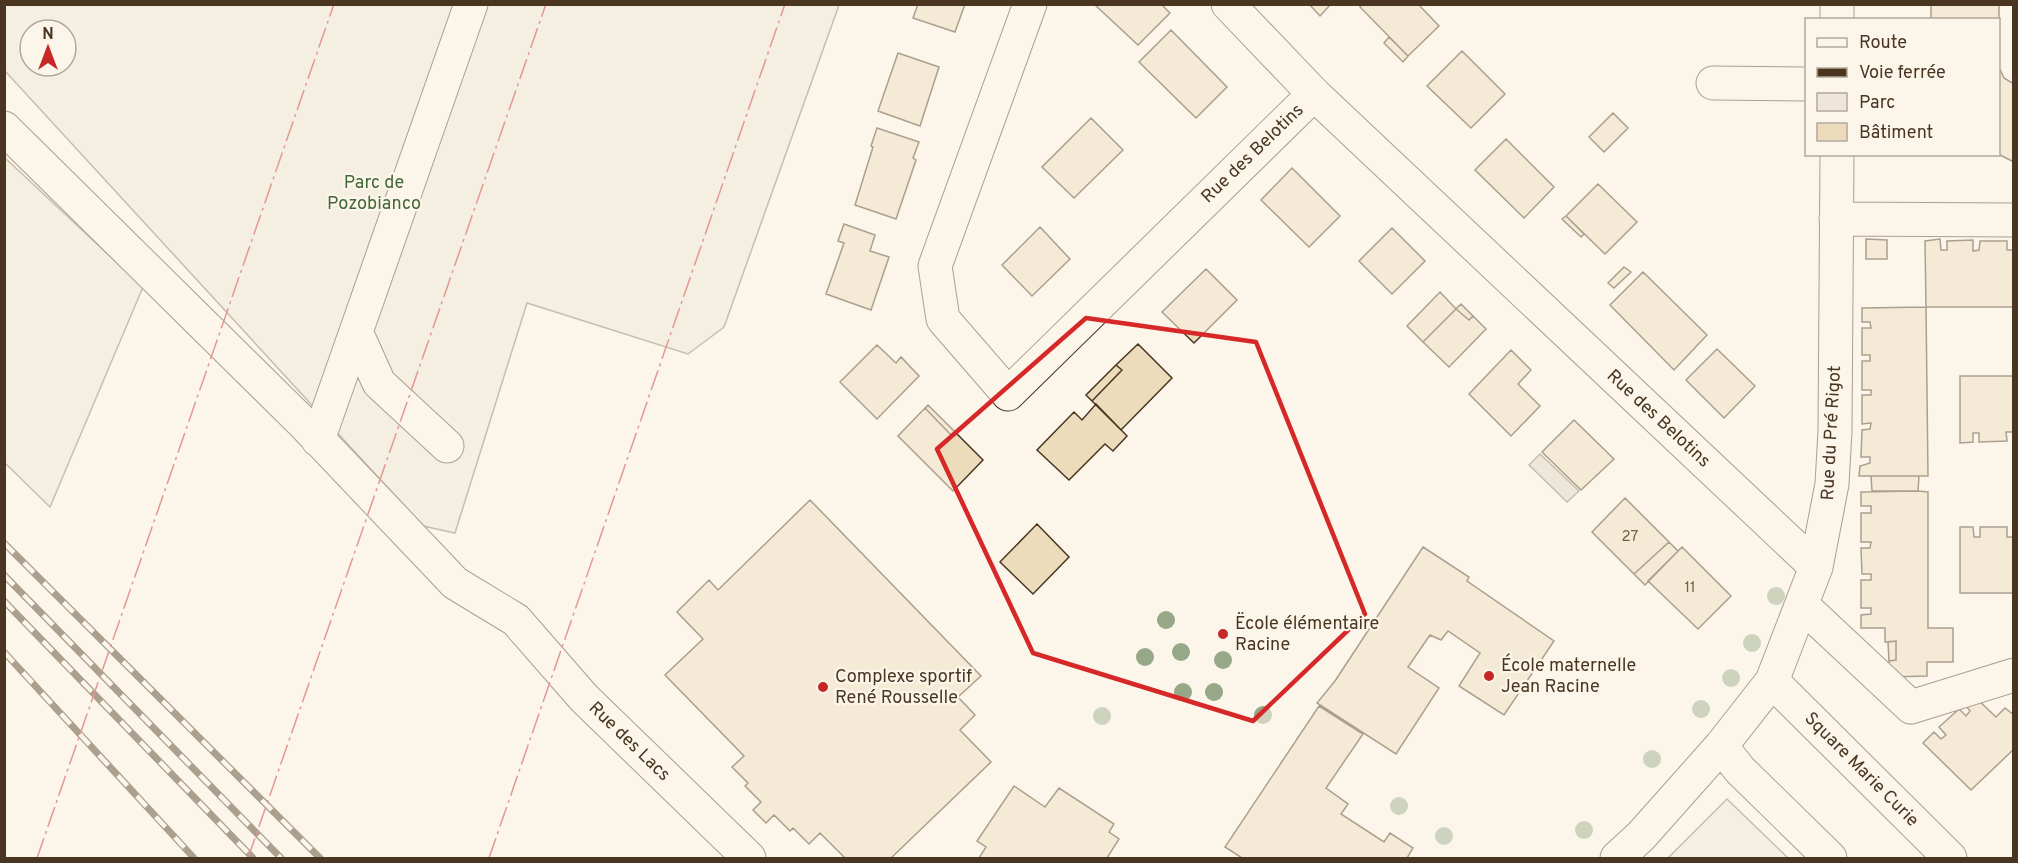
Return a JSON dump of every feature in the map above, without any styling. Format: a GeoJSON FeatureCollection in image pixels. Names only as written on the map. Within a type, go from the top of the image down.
{"type":"FeatureCollection","features":[{"type":"Feature","properties":{"kind":"street"},"geometry":{"type":"LineString","coordinates":[[318,440],[471,4]]}},
{"type":"Feature","properties":{"kind":"street","name":"Rue des Belotins"},"geometry":{"type":"LineString","coordinates":[[1030,4],[935,266],[943,319],[1008,394],[1314,94],[1816,567]]}},
{"type":"Feature","properties":{"kind":"street"},"geometry":{"type":"LineString","coordinates":[[1228,4],[1314,94]]}},
{"type":"Feature","properties":{"kind":"street"},"geometry":{"type":"LineString","coordinates":[[1713,83],[1805,84]]}},
{"type":"Feature","properties":{"kind":"street","name":"Rue des Lacs"},"geometry":{"type":"LineString","coordinates":[[4,128],[318,440],[455,583],[516,620],[584,698],[749,858]]}},
{"type":"Feature","properties":{"kind":"street","name":"Rue du Pré Rigot"},"geometry":{"type":"LineString","coordinates":[[1617,858],[1641,836],[1720,746],[1772,681],[1803,606],[1816,567],[1828,512],[1834,452],[1837,156]]}},
{"type":"Feature","properties":{"kind":"street"},"geometry":{"type":"LineString","coordinates":[[1836,219],[2013,220]]}},
{"type":"Feature","properties":{"kind":"street"},"geometry":{"type":"LineString","coordinates":[[357,334],[379,383],[447,446]]}},
{"type":"Feature","properties":{"kind":"street"},"geometry":{"type":"LineString","coordinates":[[1803,606],[1911,706],[2013,675]]}},
{"type":"Feature","properties":{"kind":"street","name":"Square Marie Curie"},"geometry":{"type":"LineString","coordinates":[[1772,681],[1950,858]]}},
{"type":"Feature","properties":{"kind":"street"},"geometry":{"type":"LineString","coordinates":[[1720,746],[1740,771],[1830,858]]}},
{"type":"Feature","properties":{"kind":"highlighted area"},"geometry":{"type":"Polygon","coordinates":[[[1086,318],[1256,342],[1365,614],[1253,721],[1033,653],[937,449],[1086,318]]]}},
{"type":"Feature","properties":{"kind":"green space","name":"Parc de Pozobianco"},"geometry":{"type":"Polygon","coordinates":[[[5,5],[839,5],[724,327],[688,354],[527,303],[455,533],[423,526],[5,71],[5,5]]]}},
{"type":"Feature","properties":{"kind":"green space"},"geometry":{"type":"Polygon","coordinates":[[[4,157],[143,287],[50,507],[5,463],[4,157]]]}},
{"type":"Feature","properties":{"kind":"green space"},"geometry":{"type":"Polygon","coordinates":[[[1727,799],[1788,858],[1668,858],[1727,799]]]}},
{"type":"Feature","properties":{"kind":"shaded area"},"geometry":{"type":"Polygon","coordinates":[[[1540,454],[1579,491],[1567,502],[1529,465],[1540,454]]]}},
{"type":"Feature","properties":{"kind":"building"},"geometry":{"type":"Polygon","coordinates":[[[918,4],[965,4],[955,32],[913,18],[918,4]]]}},
{"type":"Feature","properties":{"kind":"building"},"geometry":{"type":"Polygon","coordinates":[[[1094,4],[1161,4],[1170,13],[1138,45],[1094,4]]]}},
{"type":"Feature","properties":{"kind":"building"},"geometry":{"type":"Polygon","coordinates":[[[1309,4],[1331,4],[1320,16],[1309,4]]]}},
{"type":"Feature","properties":{"kind":"building"},"geometry":{"type":"Polygon","coordinates":[[[1362,4],[1418,4],[1439,26],[1408,56],[1360,7],[1362,4]]]}},
{"type":"Feature","properties":{"kind":"building"},"geometry":{"type":"Polygon","coordinates":[[[1931,4],[1999,4],[1999,18],[1931,18],[1931,4]]]}},
{"type":"Feature","properties":{"kind":"building"},"geometry":{"type":"Polygon","coordinates":[[[1171,30],[1227,87],[1196,118],[1139,62],[1171,30]]]}},
{"type":"Feature","properties":{"kind":"building"},"geometry":{"type":"Polygon","coordinates":[[[1389,37],[1408,56],[1403,62],[1384,43],[1389,37]]]}},
{"type":"Feature","properties":{"kind":"building"},"geometry":{"type":"Polygon","coordinates":[[[1462,51],[1505,94],[1471,128],[1427,86],[1462,51]]]}},
{"type":"Feature","properties":{"kind":"building"},"geometry":{"type":"Polygon","coordinates":[[[898,53],[939,67],[920,126],[878,111],[898,53]]]}},
{"type":"Feature","properties":{"kind":"building"},"geometry":{"type":"Polygon","coordinates":[[[2000,69],[2004,78],[2014,84],[2014,162],[2000,155],[2000,69]]]}},
{"type":"Feature","properties":{"kind":"building"},"geometry":{"type":"Polygon","coordinates":[[[1613,113],[1628,128],[1604,152],[1589,137],[1613,113]]]}},
{"type":"Feature","properties":{"kind":"building"},"geometry":{"type":"Polygon","coordinates":[[[1091,118],[1123,150],[1074,198],[1042,167],[1091,118]]]}},
{"type":"Feature","properties":{"kind":"building"},"geometry":{"type":"Polygon","coordinates":[[[877,128],[919,142],[913,158],[916,160],[896,219],[855,205],[877,128]]]}},
{"type":"Feature","properties":{"kind":"building"},"geometry":{"type":"Polygon","coordinates":[[[1506,139],[1554,187],[1524,218],[1475,170],[1506,139]]]}},
{"type":"Feature","properties":{"kind":"building"},"geometry":{"type":"Polygon","coordinates":[[[1292,168],[1340,216],[1309,247],[1261,200],[1292,168]]]}},
{"type":"Feature","properties":{"kind":"building"},"geometry":{"type":"Polygon","coordinates":[[[1598,184],[1637,222],[1605,254],[1566,216],[1598,184]]]}},
{"type":"Feature","properties":{"kind":"building"},"geometry":{"type":"Polygon","coordinates":[[[1566,216],[1584,234],[1581,237],[1562,219],[1566,216]]]}},
{"type":"Feature","properties":{"kind":"building"},"geometry":{"type":"Polygon","coordinates":[[[844,224],[875,235],[870,251],[889,257],[871,310],[826,294],[844,243],[838,241],[844,224]]]}},
{"type":"Feature","properties":{"kind":"building"},"geometry":{"type":"Polygon","coordinates":[[[1040,227],[1070,259],[1032,296],[1002,265],[1040,227]]]}},
{"type":"Feature","properties":{"kind":"building"},"geometry":{"type":"Polygon","coordinates":[[[1392,228],[1425,261],[1392,294],[1359,261],[1392,228]]]}},
{"type":"Feature","properties":{"kind":"building"},"geometry":{"type":"Polygon","coordinates":[[[1866,239],[1887,240],[1887,259],[1866,259],[1866,239]]]}},
{"type":"Feature","properties":{"kind":"building"},"geometry":{"type":"Polygon","coordinates":[[[1940,239],[1941,250],[1947,250],[1947,241],[1973,240],[1973,251],[1979,250],[1980,241],[2007,241],[2007,250],[2014,248],[2014,307],[1926,307],[1925,241],[1940,239]]]}},
{"type":"Feature","properties":{"kind":"building"},"geometry":{"type":"Polygon","coordinates":[[[1624,267],[1631,272],[1614,288],[1608,283],[1624,267]]]}},
{"type":"Feature","properties":{"kind":"building"},"geometry":{"type":"Polygon","coordinates":[[[1206,269],[1237,300],[1194,343],[1162,312],[1206,269]]]}},
{"type":"Feature","properties":{"kind":"building"},"geometry":{"type":"Polygon","coordinates":[[[1643,272],[1707,335],[1674,370],[1610,305],[1643,272]]]}},
{"type":"Feature","properties":{"kind":"building"},"geometry":{"type":"Polygon","coordinates":[[[1440,292],[1456,309],[1423,342],[1407,326],[1440,292]]]}},
{"type":"Feature","properties":{"kind":"building"},"geometry":{"type":"Polygon","coordinates":[[[1461,304],[1473,316],[1469,320],[1456,309],[1461,304]]]}},
{"type":"Feature","properties":{"kind":"building"},"geometry":{"type":"Polygon","coordinates":[[[1926,307],[1928,476],[1859,476],[1860,466],[1870,463],[1870,457],[1861,457],[1862,430],[1870,429],[1871,423],[1862,424],[1862,395],[1871,395],[1871,390],[1862,390],[1862,361],[1870,361],[1870,355],[1862,355],[1862,328],[1871,328],[1870,322],[1862,322],[1862,308],[1926,307]]]}},
{"type":"Feature","properties":{"kind":"building"},"geometry":{"type":"Polygon","coordinates":[[[1456,309],[1469,320],[1473,316],[1486,329],[1449,367],[1423,342],[1456,309]]]}},
{"type":"Feature","properties":{"kind":"building"},"geometry":{"type":"Polygon","coordinates":[[[1138,344],[1172,378],[1121,430],[1092,401],[1122,370],[1116,365],[1138,344]]]}},
{"type":"Feature","properties":{"kind":"building"},"geometry":{"type":"Polygon","coordinates":[[[877,345],[896,363],[901,357],[919,376],[877,419],[840,382],[877,345]]]}},
{"type":"Feature","properties":{"kind":"building"},"geometry":{"type":"Polygon","coordinates":[[[1717,349],[1755,386],[1724,418],[1686,380],[1717,349]]]}},
{"type":"Feature","properties":{"kind":"building"},"geometry":{"type":"Polygon","coordinates":[[[1511,350],[1531,370],[1518,384],[1540,406],[1511,436],[1469,394],[1511,350]]]}},
{"type":"Feature","properties":{"kind":"building"},"geometry":{"type":"Polygon","coordinates":[[[1116,365],[1122,370],[1092,401],[1086,395],[1116,365]]]}},
{"type":"Feature","properties":{"kind":"building"},"geometry":{"type":"Polygon","coordinates":[[[1960,376],[2014,376],[2014,441],[2013,432],[2006,432],[2007,441],[1979,442],[1979,433],[1973,433],[1973,442],[1960,443],[1960,376]]]}},
{"type":"Feature","properties":{"kind":"building"},"geometry":{"type":"Polygon","coordinates":[[[1096,404],[1127,436],[1113,451],[1105,444],[1069,480],[1037,450],[1074,412],[1082,420],[1096,404]]]}},
{"type":"Feature","properties":{"kind":"building"},"geometry":{"type":"Polygon","coordinates":[[[928,405],[956,433],[952,436],[925,408],[928,405]]]}},
{"type":"Feature","properties":{"kind":"building"},"geometry":{"type":"Polygon","coordinates":[[[925,408],[952,436],[956,433],[983,460],[953,491],[898,436],[925,408]]]}},
{"type":"Feature","properties":{"kind":"building"},"geometry":{"type":"Polygon","coordinates":[[[1574,420],[1614,459],[1581,490],[1542,452],[1574,420]]]}},
{"type":"Feature","properties":{"kind":"building"},"geometry":{"type":"Polygon","coordinates":[[[1871,476],[1919,476],[1918,491],[1872,491],[1871,476]]]}},
{"type":"Feature","properties":{"kind":"building"},"geometry":{"type":"Polygon","coordinates":[[[1861,492],[1928,492],[1928,628],[1953,628],[1953,662],[1927,662],[1927,676],[1890,677],[1889,661],[1896,660],[1896,641],[1885,642],[1885,628],[1861,628],[1861,615],[1871,614],[1871,608],[1861,608],[1861,580],[1871,580],[1871,574],[1862,574],[1861,548],[1870,548],[1871,542],[1861,542],[1861,513],[1871,513],[1871,506],[1861,506],[1861,492]]]}},
{"type":"Feature","properties":{"kind":"building"},"geometry":{"type":"Polygon","coordinates":[[[1625,498],[1669,542],[1634,574],[1592,532],[1625,498]]]}},
{"type":"Feature","properties":{"kind":"building","name":"Complexe sportif René Rousselle"},"geometry":{"type":"Polygon","coordinates":[[[810,500],[981,676],[958,697],[975,715],[960,730],[991,762],[891,858],[845,858],[820,833],[809,844],[793,828],[790,831],[774,815],[766,823],[753,810],[761,802],[745,786],[748,783],[732,767],[744,756],[665,675],[703,639],[677,612],[709,580],[718,590],[810,500]]]}},
{"type":"Feature","properties":{"kind":"building"},"geometry":{"type":"Polygon","coordinates":[[[1037,524],[1069,557],[1033,594],[1000,562],[1037,524]]]}},
{"type":"Feature","properties":{"kind":"building"},"geometry":{"type":"Polygon","coordinates":[[[1960,527],[1973,527],[1974,537],[1980,537],[1980,527],[2007,527],[2007,537],[2013,537],[2014,534],[2014,593],[1960,593],[1960,527]]]}},
{"type":"Feature","properties":{"kind":"building"},"geometry":{"type":"Polygon","coordinates":[[[1669,542],[1678,551],[1645,585],[1634,574],[1669,542]]]}},
{"type":"Feature","properties":{"kind":"building"},"geometry":{"type":"Polygon","coordinates":[[[1423,547],[1469,577],[1467,581],[1554,641],[1504,715],[1459,686],[1480,653],[1448,631],[1441,640],[1430,635],[1408,667],[1439,688],[1396,754],[1317,703],[1335,681],[1423,547]]]}},
{"type":"Feature","properties":{"kind":"building"},"geometry":{"type":"Polygon","coordinates":[[[1682,547],[1731,596],[1698,629],[1648,581],[1682,547]]]}},
{"type":"Feature","properties":{"kind":"building"},"geometry":{"type":"Polygon","coordinates":[[[1896,641],[1896,660],[1889,661],[1888,642],[1896,641]]]}},
{"type":"Feature","properties":{"kind":"building"},"geometry":{"type":"Polygon","coordinates":[[[1973,695],[1996,717],[2005,708],[2014,715],[2014,749],[1971,790],[1923,743],[1934,732],[1941,739],[1946,735],[1939,727],[1959,709],[1966,716],[1970,711],[1964,703],[1973,695]]]}},
{"type":"Feature","properties":{"kind":"building"},"geometry":{"type":"Polygon","coordinates":[[[1319,706],[1363,734],[1326,788],[1348,804],[1341,814],[1384,842],[1390,833],[1413,848],[1407,858],[1242,858],[1225,847],[1319,706]]]}},
{"type":"Feature","properties":{"kind":"building"},"geometry":{"type":"Polygon","coordinates":[[[1014,786],[1045,807],[1059,788],[1114,824],[1109,832],[1119,839],[1107,858],[979,858],[986,847],[977,841],[1014,786]]]}},
{"type":"Feature","properties":{"kind":"railway"},"geometry":{"type":"LineString","coordinates":[[4,543],[320,858]]}},
{"type":"Feature","properties":{"kind":"railway"},"geometry":{"type":"LineString","coordinates":[[4,575],[281,858]]}},
{"type":"Feature","properties":{"kind":"railway"},"geometry":{"type":"LineString","coordinates":[[4,601],[253,858]]}},
{"type":"Feature","properties":{"kind":"railway"},"geometry":{"type":"LineString","coordinates":[[4,652],[194,858]]}},
{"type":"Feature","properties":{"kind":"power"},"geometry":{"type":"LineString","coordinates":[[37,858],[334,4]]}},
{"type":"Feature","properties":{"kind":"power"},"geometry":{"type":"LineString","coordinates":[[248,858],[546,4]]}},
{"type":"Feature","properties":{"kind":"power"},"geometry":{"type":"LineString","coordinates":[[489,858],[785,4]]}},
{"type":"Feature","properties":{"kind":"place","name":"Ëcole élémentaire Racine"},"geometry":{"type":"Point","coordinates":[1223,634]}},
{"type":"Feature","properties":{"kind":"place","name":"École maternelle Jean Racine"},"geometry":{"type":"Point","coordinates":[1489,676]}},
{"type":"Feature","properties":{"kind":"place","name":"Complexe sportif René Rousselle"},"geometry":{"type":"Point","coordinates":[823,687]}}]}
